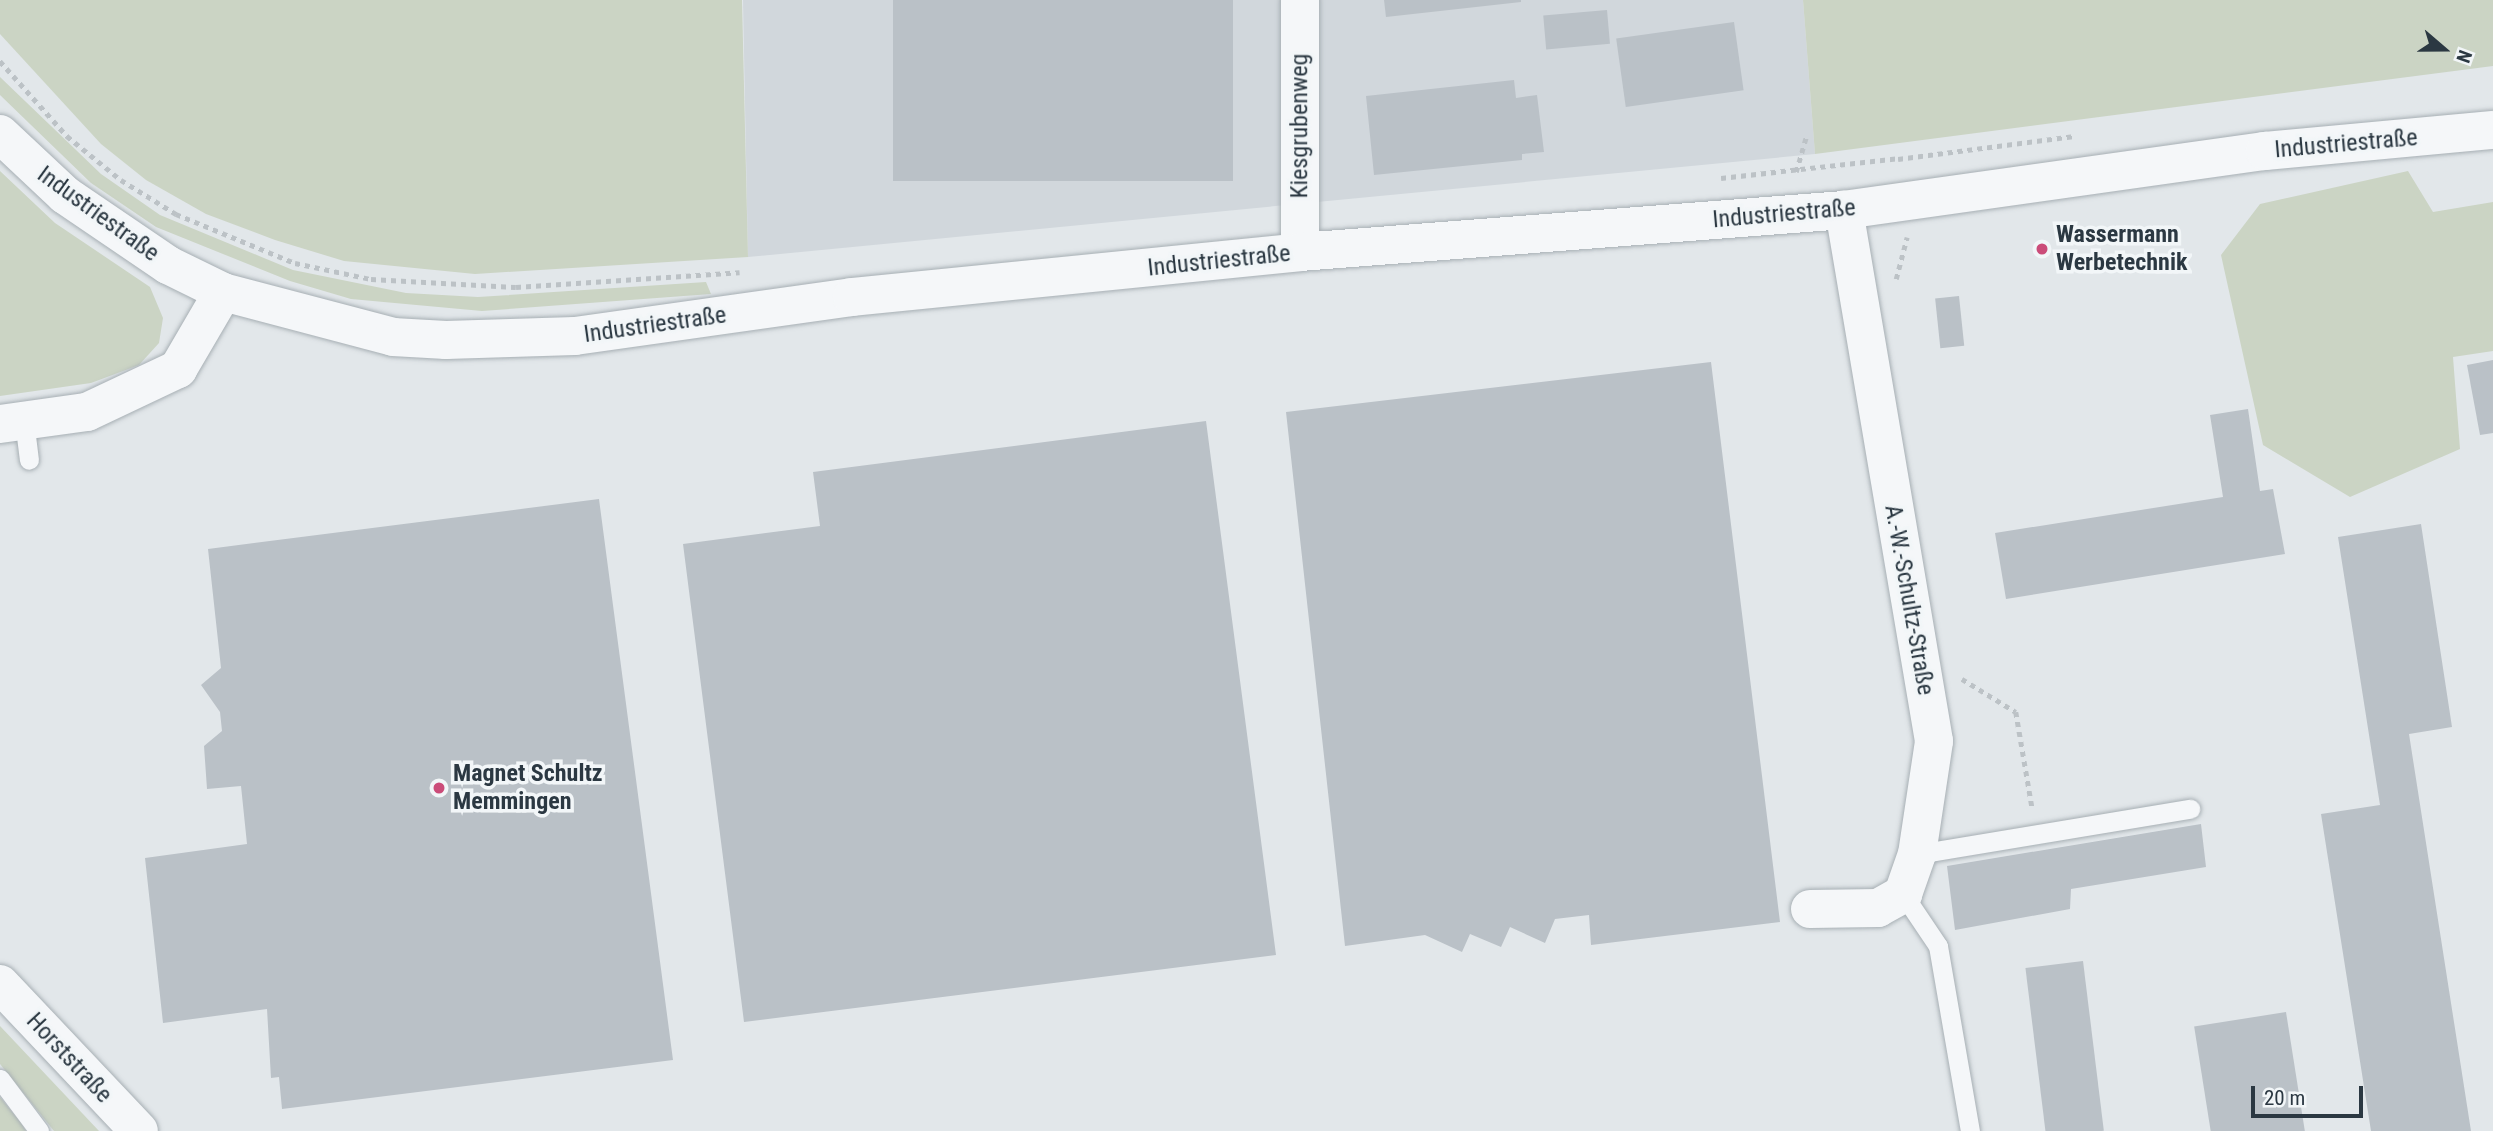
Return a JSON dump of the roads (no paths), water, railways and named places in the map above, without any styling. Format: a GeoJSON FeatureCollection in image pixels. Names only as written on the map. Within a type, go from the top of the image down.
{"type":"FeatureCollection","features":[{"type":"Feature","properties":{"kind":"street","name":"Kiesgrubenweg"},"geometry":{"type":"LineString","coordinates":[[1300,0],[1300,252]]}},
{"type":"Feature","properties":{"kind":"street","name":"Industriestraße"},"geometry":{"type":"LineString","coordinates":[[0,134],[75,202],[168,265],[223,292],[393,337],[515,339],[1300,252],[1844,210],[2265,151],[2493,130]]}},
{"type":"Feature","properties":{"kind":"street","name":"A.-W.-Schultz-Straße"},"geometry":{"type":"LineString","coordinates":[[1844,210],[1934,741],[1917,854],[1903,894]]}},
{"type":"Feature","properties":{"kind":"street"},"geometry":{"type":"LineString","coordinates":[[12,422],[87,412],[178,369],[223,292]]}},
{"type":"Feature","properties":{"kind":"street"},"geometry":{"type":"LineString","coordinates":[[1810,909],[1878,908],[1903,894]]}},
{"type":"Feature","properties":{"kind":"street","name":"Horststraße"},"geometry":{"type":"LineString","coordinates":[[0,984],[139,1131]]}},
{"type":"Feature","properties":{"kind":"lane"},"geometry":{"type":"LineString","coordinates":[[12,422],[29,460]]}},
{"type":"Feature","properties":{"kind":"lane"},"geometry":{"type":"LineString","coordinates":[[1917,854],[2190,809]]}},
{"type":"Feature","properties":{"kind":"lane"},"geometry":{"type":"LineString","coordinates":[[1903,894],[1938,946],[1970,1131]]}},
{"type":"Feature","properties":{"kind":"lane"},"geometry":{"type":"LineString","coordinates":[[0,1079],[39,1131]]}},
{"type":"Feature","properties":{"kind":"place","name":"Wassermann Werbetechnik"},"geometry":{"type":"Point","coordinates":[2042,249]}},
{"type":"Feature","properties":{"kind":"place","name":"Magnet Schultz Memmingen"},"geometry":{"type":"Point","coordinates":[439,788]}}]}
